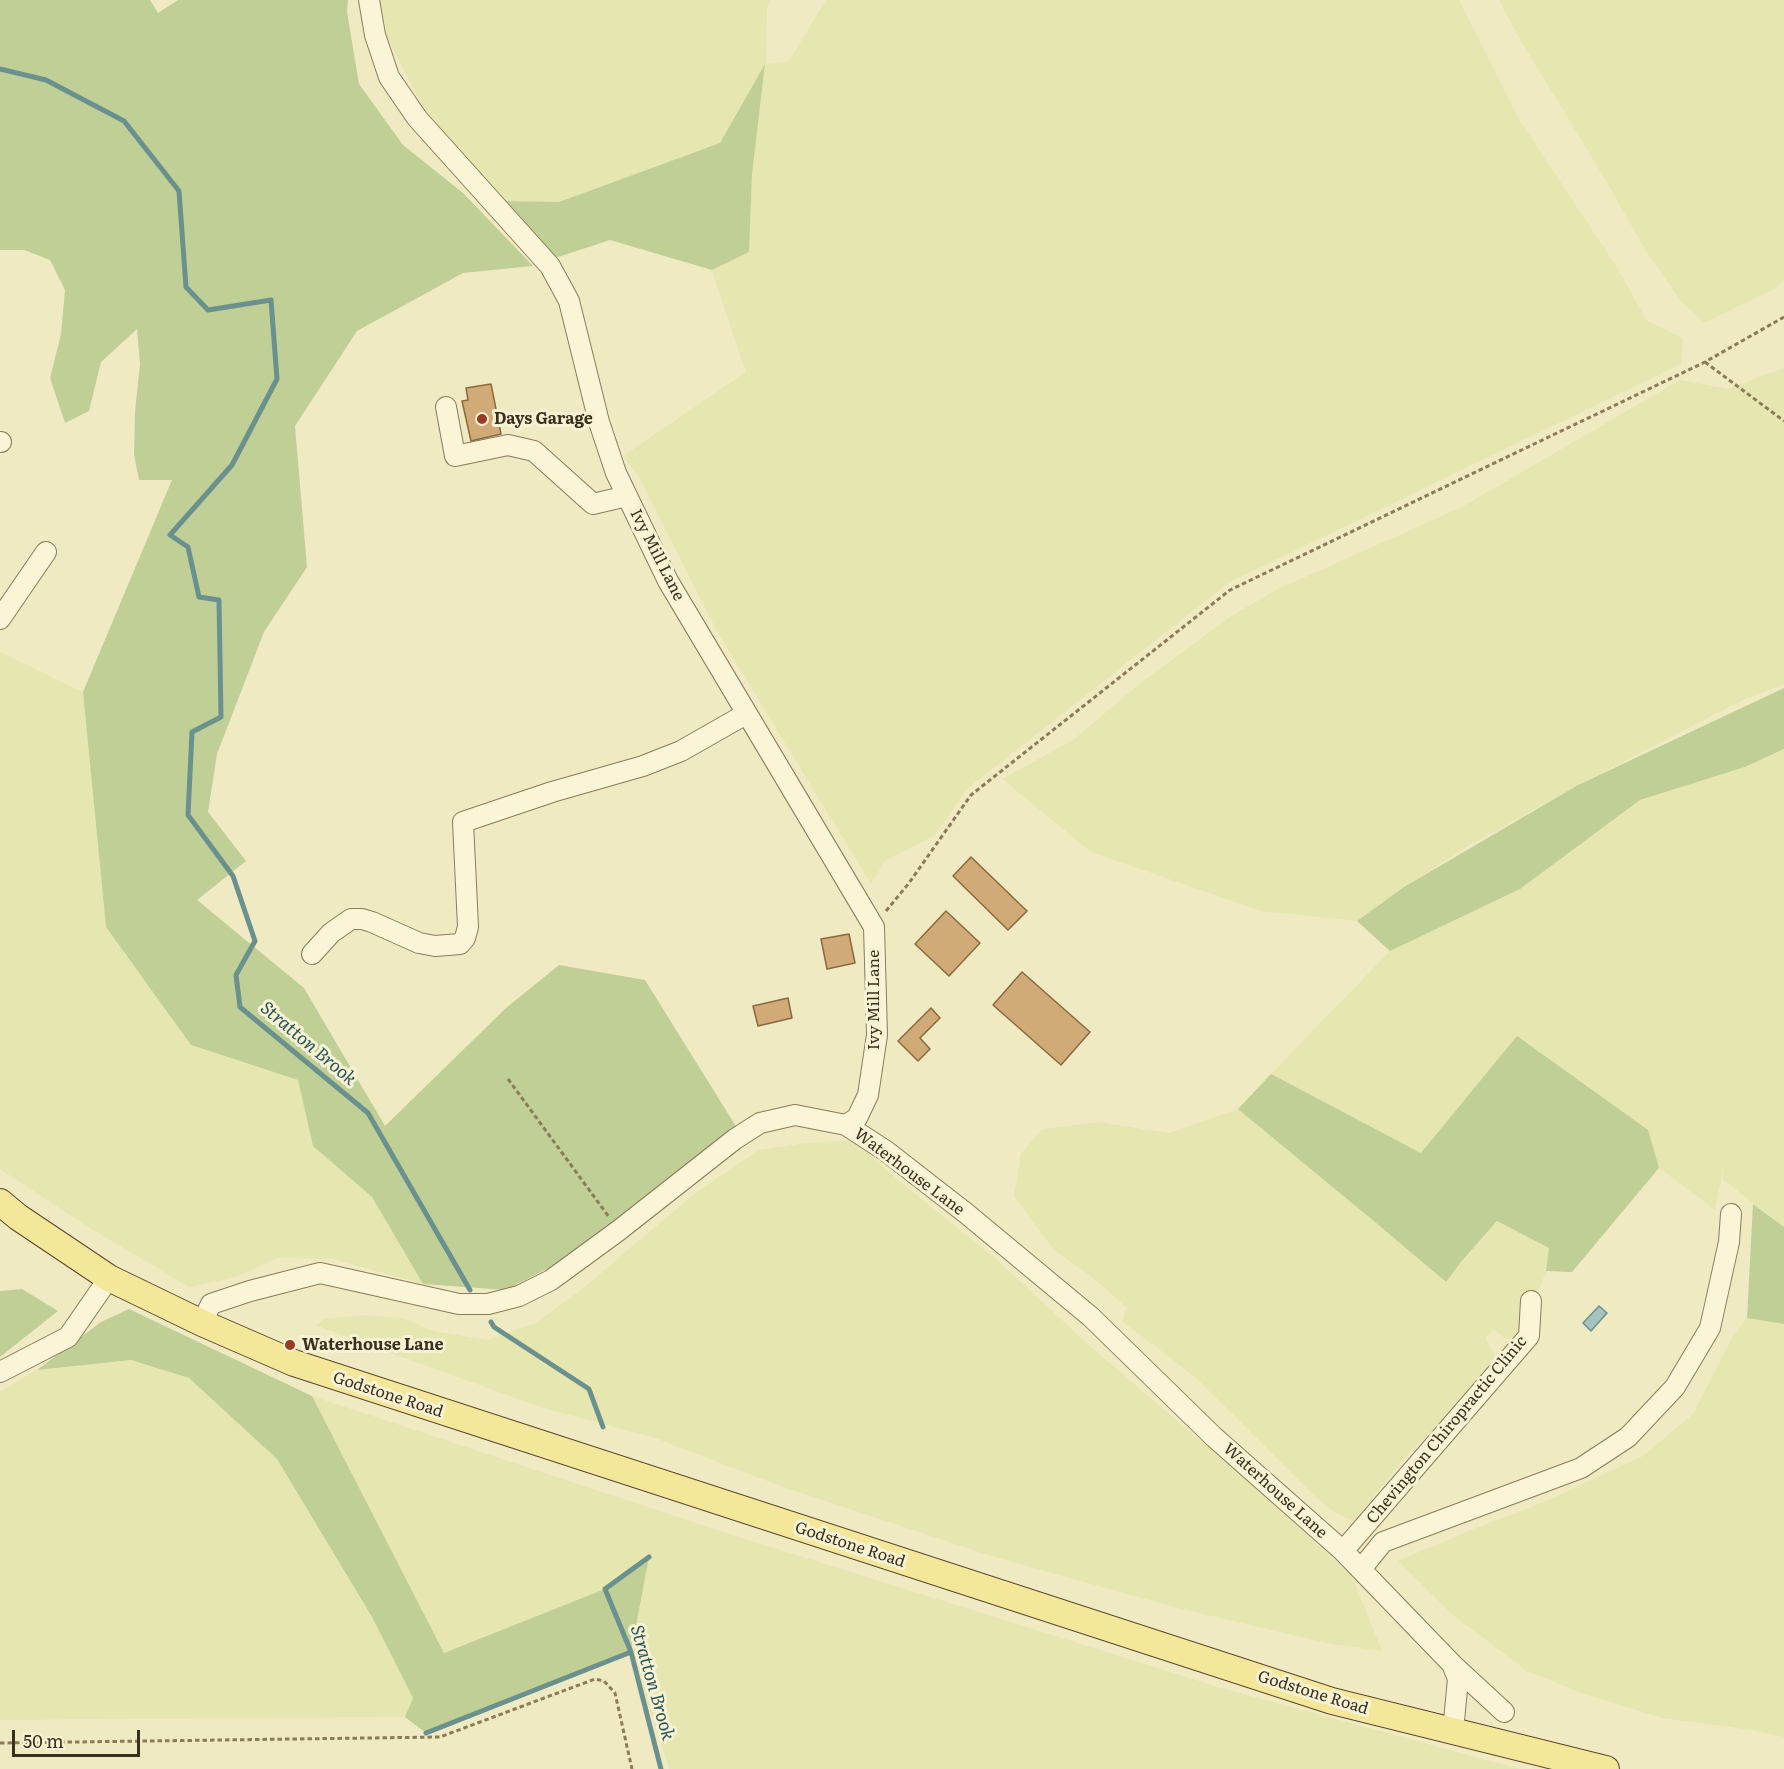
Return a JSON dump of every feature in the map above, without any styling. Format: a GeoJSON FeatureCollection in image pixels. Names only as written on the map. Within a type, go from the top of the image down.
{"type":"FeatureCollection","features":[{"type":"Feature","properties":{"kind":"main road","name":"Godstone Road"},"geometry":{"type":"LineString","coordinates":[[0,1202],[18,1217],[109,1278],[201,1323],[294,1363],[1332,1701],[1606,1769]]}},
{"type":"Feature","properties":{"kind":"street","name":"Ivy Mill Lane"},"geometry":{"type":"LineString","coordinates":[[369,0],[375,35],[389,77],[417,118],[550,266],[569,301],[599,422],[616,473],[668,581],[874,927],[877,1035],[868,1095],[857,1118],[846,1125]]}},
{"type":"Feature","properties":{"kind":"street"},"geometry":{"type":"LineString","coordinates":[[446,407],[455,456],[508,445],[534,451],[593,504],[627,496]]}},
{"type":"Feature","properties":{"kind":"street"},"geometry":{"type":"LineString","coordinates":[[0,619],[46,552]]}},
{"type":"Feature","properties":{"kind":"street"},"geometry":{"type":"LineString","coordinates":[[312,954],[331,933],[351,919],[372,922],[419,943],[435,946],[460,944],[465,938],[468,927],[463,822],[672,755],[746,714]]}},
{"type":"Feature","properties":{"kind":"street","name":"Waterhouse Lane"},"geometry":{"type":"LineString","coordinates":[[201,1323],[211,1304],[250,1291],[320,1274],[459,1304],[488,1304],[519,1296],[551,1280],[618,1231],[735,1138],[760,1123],[795,1115],[846,1125],[886,1151],[967,1214],[1091,1317],[1214,1437],[1343,1551],[1452,1664],[1504,1712]]}},
{"type":"Feature","properties":{"kind":"street"},"geometry":{"type":"LineString","coordinates":[[1361,1569],[1383,1542],[1581,1468],[1628,1437],[1675,1387],[1710,1328],[1729,1242],[1731,1214]]}},
{"type":"Feature","properties":{"kind":"street"},"geometry":{"type":"LineString","coordinates":[[0,1372],[68,1337],[109,1278]]}},
{"type":"Feature","properties":{"kind":"street","name":"Chevington Chiropractic Clinic"},"geometry":{"type":"LineString","coordinates":[[1343,1551],[1529,1336],[1531,1300]]}},
{"type":"Feature","properties":{"kind":"street"},"geometry":{"type":"LineString","coordinates":[[1452,1664],[1458,1678],[1453,1731]]}},
{"type":"Feature","properties":{"kind":"path"},"geometry":{"type":"LineString","coordinates":[[874,927],[909,883],[971,795],[1230,590],[1706,362],[1784,317]]}},
{"type":"Feature","properties":{"kind":"path"},"geometry":{"type":"LineString","coordinates":[[1706,362],[1784,421]]}},
{"type":"Feature","properties":{"kind":"path"},"geometry":{"type":"LineString","coordinates":[[508,1079],[618,1231]]}},
{"type":"Feature","properties":{"kind":"path"},"geometry":{"type":"LineString","coordinates":[[0,1743],[440,1737],[595,1679],[604,1681],[615,1693],[632,1769]]}},
{"type":"Feature","properties":{"kind":"green space"},"geometry":{"type":"Polygon","coordinates":[[[0,0],[150,0],[158,13],[178,0],[348,0],[347,12],[359,84],[403,145],[463,193],[533,266],[463,273],[357,331],[295,426],[307,567],[264,632],[217,754],[208,812],[246,861],[197,900],[304,988],[385,1126],[506,1008],[559,965],[645,980],[737,1128],[570,1257],[506,1290],[423,1284],[372,1197],[313,1146],[298,1080],[191,1045],[106,927],[83,692],[172,480],[139,480],[134,455],[135,412],[140,364],[137,329],[101,362],[89,411],[65,423],[50,378],[61,334],[65,290],[50,260],[24,250],[0,250],[0,0]]]}},
{"type":"Feature","properties":{"kind":"green space"},"geometry":{"type":"Polygon","coordinates":[[[380,0],[771,0],[767,8],[766,64],[789,61],[826,0],[1459,0],[1520,121],[1618,269],[1647,321],[1683,338],[1681,364],[1228,583],[967,789],[935,835],[885,861],[871,884],[718,633],[640,479],[623,456],[746,372],[712,270],[749,252],[752,175],[765,66],[720,143],[559,202],[503,201],[421,104],[387,36],[380,0]]]}},
{"type":"Feature","properties":{"kind":"green space"},"geometry":{"type":"Polygon","coordinates":[[[1499,0],[1784,0],[1784,280],[1776,288],[1704,323],[1680,300],[1644,248],[1499,0]]]}},
{"type":"Feature","properties":{"kind":"green space"},"geometry":{"type":"Polygon","coordinates":[[[765,64],[752,175],[749,252],[712,270],[610,240],[552,259],[503,201],[559,202],[720,143],[765,64]]]}},
{"type":"Feature","properties":{"kind":"green space"},"geometry":{"type":"Polygon","coordinates":[[[1784,368],[1784,684],[1743,700],[1578,785],[1470,845],[1404,887],[1357,921],[1261,911],[1091,852],[1002,779],[1073,740],[1143,681],[1233,615],[1276,590],[1460,508],[1680,380],[1728,389],[1784,368]]]}},
{"type":"Feature","properties":{"kind":"green space"},"geometry":{"type":"Polygon","coordinates":[[[0,652],[83,692],[106,927],[191,1045],[298,1080],[313,1146],[372,1197],[423,1284],[333,1259],[277,1258],[236,1277],[189,1287],[85,1225],[0,1169],[0,652]]]}},
{"type":"Feature","properties":{"kind":"green space"},"geometry":{"type":"Polygon","coordinates":[[[1784,688],[1784,749],[1745,767],[1640,800],[1520,889],[1390,951],[1357,921],[1404,887],[1578,785],[1784,688]]]}},
{"type":"Feature","properties":{"kind":"green space"},"geometry":{"type":"Polygon","coordinates":[[[1784,749],[1784,1227],[1722,1179],[1725,1160],[1715,1210],[1659,1168],[1647,1130],[1421,1153],[1271,1074],[1390,951],[1520,889],[1640,800],[1745,767],[1784,749]]]}},
{"type":"Feature","properties":{"kind":"green space"},"geometry":{"type":"Polygon","coordinates":[[[1517,1036],[1648,1130],[1659,1168],[1572,1272],[1546,1271],[1549,1248],[1497,1221],[1446,1282],[1238,1109],[1271,1074],[1421,1153],[1517,1036]]]}},
{"type":"Feature","properties":{"kind":"green space"},"geometry":{"type":"Polygon","coordinates":[[[1238,1109],[1366,1212],[1445,1282],[1497,1221],[1549,1248],[1546,1271],[1524,1330],[1512,1344],[1494,1330],[1485,1338],[1498,1359],[1441,1422],[1407,1455],[1354,1521],[1335,1513],[1315,1496],[1195,1377],[1122,1321],[1127,1308],[1093,1278],[1053,1249],[1014,1196],[1021,1154],[1042,1129],[1098,1122],[1169,1133],[1238,1109]]]}},
{"type":"Feature","properties":{"kind":"green space"},"geometry":{"type":"Polygon","coordinates":[[[854,1140],[897,1179],[997,1260],[1090,1346],[1244,1478],[1352,1576],[1382,1651],[1331,1644],[1170,1606],[988,1555],[783,1487],[655,1438],[540,1407],[317,1326],[323,1319],[363,1315],[403,1318],[433,1331],[487,1340],[536,1323],[580,1291],[694,1194],[759,1150],[805,1143],[854,1140]]]}},
{"type":"Feature","properties":{"kind":"green space"},"geometry":{"type":"Polygon","coordinates":[[[1753,1204],[1784,1227],[1784,1324],[1747,1318],[1753,1204]]]}},
{"type":"Feature","properties":{"kind":"green space"},"geometry":{"type":"Polygon","coordinates":[[[22,1289],[58,1311],[0,1357],[0,1291],[22,1289]]]}},
{"type":"Feature","properties":{"kind":"green space"},"geometry":{"type":"Polygon","coordinates":[[[129,1309],[312,1396],[444,1653],[605,1589],[649,1557],[631,1652],[426,1733],[405,1717],[413,1698],[372,1617],[277,1459],[189,1378],[131,1360],[37,1370],[101,1322],[129,1309]]]}},
{"type":"Feature","properties":{"kind":"green space"},"geometry":{"type":"Polygon","coordinates":[[[1747,1318],[1784,1324],[1784,1737],[1751,1730],[1662,1718],[1581,1693],[1527,1671],[1454,1616],[1398,1561],[1544,1502],[1643,1456],[1693,1414],[1732,1338],[1747,1318]]]}},
{"type":"Feature","properties":{"kind":"green space"},"geometry":{"type":"Polygon","coordinates":[[[131,1360],[189,1378],[277,1459],[372,1617],[413,1698],[405,1717],[0,1720],[0,1391],[37,1370],[131,1360]]]}},
{"type":"Feature","properties":{"kind":"green space"},"geometry":{"type":"Polygon","coordinates":[[[312,1396],[723,1532],[1225,1689],[1520,1769],[669,1769],[631,1652],[605,1589],[444,1653],[312,1396]]]}},
{"type":"Feature","properties":{"kind":"water"},"geometry":{"type":"Polygon","coordinates":[[[1599,1306],[1607,1313],[1591,1331],[1583,1323],[1599,1306]]]}},
{"type":"Feature","properties":{"kind":"building","name":"Days Garage"},"geometry":{"type":"Polygon","coordinates":[[[491,384],[501,434],[471,441],[462,401],[468,400],[466,388],[491,384]]]}},
{"type":"Feature","properties":{"kind":"building"},"geometry":{"type":"Polygon","coordinates":[[[971,857],[1027,911],[1008,930],[953,876],[971,857]]]}},
{"type":"Feature","properties":{"kind":"building"},"geometry":{"type":"Polygon","coordinates":[[[946,911],[980,943],[949,976],[915,944],[946,911]]]}},
{"type":"Feature","properties":{"kind":"building"},"geometry":{"type":"Polygon","coordinates":[[[849,934],[855,963],[827,969],[821,939],[849,934]]]}},
{"type":"Feature","properties":{"kind":"building"},"geometry":{"type":"Polygon","coordinates":[[[1022,972],[1090,1032],[1061,1065],[993,1005],[1022,972]]]}},
{"type":"Feature","properties":{"kind":"building"},"geometry":{"type":"Polygon","coordinates":[[[788,998],[792,1018],[758,1026],[753,1006],[788,998]]]}},
{"type":"Feature","properties":{"kind":"building"},"geometry":{"type":"Polygon","coordinates":[[[931,1008],[940,1018],[920,1038],[930,1049],[918,1061],[898,1041],[931,1008]]]}},
{"type":"Feature","properties":{"kind":"waterway","name":"Stratton Brook"},"geometry":{"type":"LineString","coordinates":[[0,69],[46,80],[124,121],[179,191],[186,287],[208,310],[271,300],[277,379],[232,465],[170,535],[188,547],[199,597],[219,600],[221,717],[192,732],[188,815],[233,876],[255,941],[236,975],[240,1007],[368,1113],[470,1290]]}},
{"type":"Feature","properties":{"kind":"waterway","name":"Stratton Brook"},"geometry":{"type":"LineString","coordinates":[[491,1322],[494,1327],[589,1389],[603,1427]]}},
{"type":"Feature","properties":{"kind":"waterway","name":"Stratton Brook"},"geometry":{"type":"LineString","coordinates":[[649,1557],[605,1589],[631,1652],[661,1769]]}},
{"type":"Feature","properties":{"kind":"waterway"},"geometry":{"type":"LineString","coordinates":[[426,1733],[631,1652]]}},
{"type":"Feature","properties":{"kind":"place","name":"Days Garage"},"geometry":{"type":"Point","coordinates":[482,419]}},
{"type":"Feature","properties":{"kind":"place","name":"Waterhouse Lane"},"geometry":{"type":"Point","coordinates":[290,1345]}}]}
